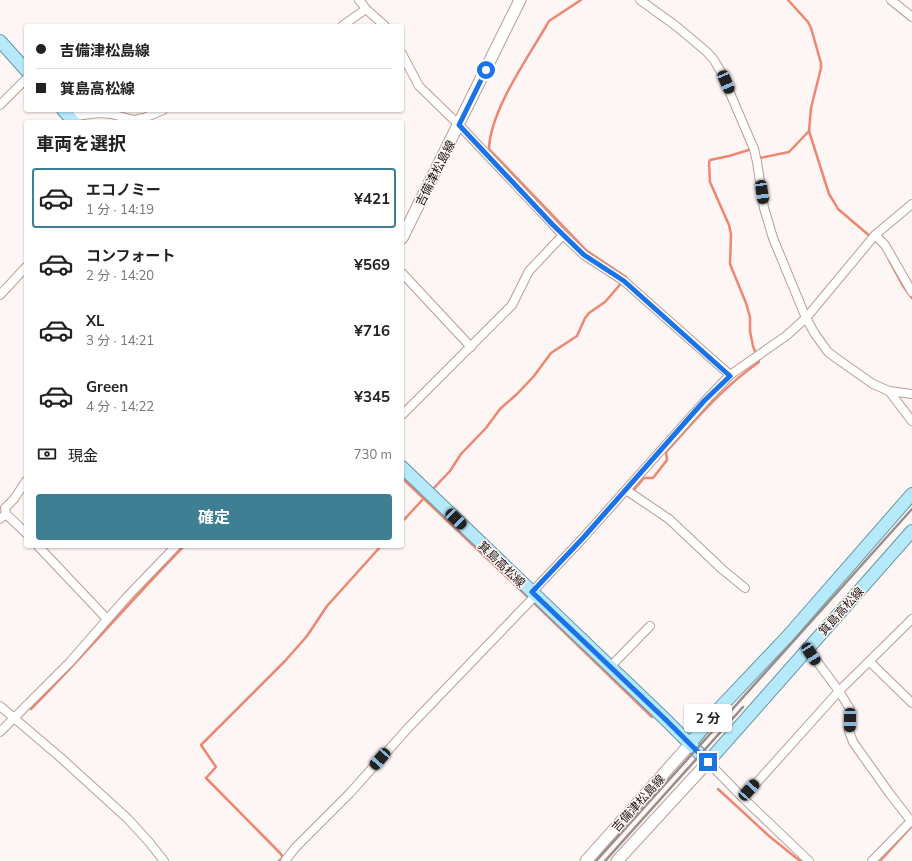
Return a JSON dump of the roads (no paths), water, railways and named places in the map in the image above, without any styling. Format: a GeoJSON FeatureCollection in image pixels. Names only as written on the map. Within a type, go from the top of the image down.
{"type":"FeatureCollection","features":[{"type":"Feature","properties":{"kind":"main road","name":"吉備津松島線"},"geometry":{"type":"LineString","coordinates":[[404,234],[520,0]]}},
{"type":"Feature","properties":{"kind":"main road"},"geometry":{"type":"LineString","coordinates":[[0,41],[24,68]]}},
{"type":"Feature","properties":{"kind":"main road","name":"箕島高松線"},"geometry":{"type":"LineString","coordinates":[[404,470],[532,597],[610,667],[708,762],[807,648],[912,531]]}},
{"type":"Feature","properties":{"kind":"main road","name":"箕島高松線"},"geometry":{"type":"LineString","coordinates":[[690,744],[715,713],[787,637],[912,494]]}},
{"type":"Feature","properties":{"kind":"main road","name":"吉備津松島線"},"geometry":{"type":"LineString","coordinates":[[586,861],[690,744]]}},
{"type":"Feature","properties":{"kind":"main road","name":"吉備津松島線"},"geometry":{"type":"LineString","coordinates":[[617,861],[708,762]]}},
{"type":"Feature","properties":{"kind":"street"},"geometry":{"type":"LineString","coordinates":[[359,0],[366,9],[383,24]]}},
{"type":"Feature","properties":{"kind":"street"},"geometry":{"type":"LineString","coordinates":[[640,0],[676,26],[706,52],[714,60],[721,72],[754,148],[764,208],[773,238],[806,318],[821,342],[828,352],[874,384],[889,391],[912,394]]}},
{"type":"Feature","properties":{"kind":"street"},"geometry":{"type":"LineString","coordinates":[[891,0],[912,17]]}},
{"type":"Feature","properties":{"kind":"street"},"geometry":{"type":"LineString","coordinates":[[345,24],[366,9]]}},
{"type":"Feature","properties":{"kind":"street"},"geometry":{"type":"LineString","coordinates":[[404,58],[419,86],[459,125],[563,235],[584,255],[623,281],[730,376]]}},
{"type":"Feature","properties":{"kind":"street"},"geometry":{"type":"LineString","coordinates":[[0,106],[24,81]]}},
{"type":"Feature","properties":{"kind":"street"},"geometry":{"type":"LineString","coordinates":[[69,116],[98,113],[111,114],[134,120],[144,118],[158,112]]}},
{"type":"Feature","properties":{"kind":"street"},"geometry":{"type":"LineString","coordinates":[[285,861],[295,848],[350,794],[423,712],[532,597],[629,491],[704,401],[730,376],[786,336],[806,318],[875,235],[912,204]]}},
{"type":"Feature","properties":{"kind":"street"},"geometry":{"type":"LineString","coordinates":[[404,413],[512,305],[529,272],[563,235]]}},
{"type":"Feature","properties":{"kind":"street"},"geometry":{"type":"LineString","coordinates":[[875,235],[885,245],[912,292]]}},
{"type":"Feature","properties":{"kind":"street"},"geometry":{"type":"LineString","coordinates":[[0,295],[24,269]]}},
{"type":"Feature","properties":{"kind":"street"},"geometry":{"type":"LineString","coordinates":[[404,275],[471,347]]}},
{"type":"Feature","properties":{"kind":"street"},"geometry":{"type":"LineString","coordinates":[[889,391],[912,421]]}},
{"type":"Feature","properties":{"kind":"street"},"geometry":{"type":"LineString","coordinates":[[24,484],[14,499],[5,508],[3,516],[24,532]]}},
{"type":"Feature","properties":{"kind":"street"},"geometry":{"type":"LineString","coordinates":[[629,491],[669,519],[723,570],[745,588]]}},
{"type":"Feature","properties":{"kind":"street"},"geometry":{"type":"LineString","coordinates":[[40,548],[107,619]]}},
{"type":"Feature","properties":{"kind":"street"},"geometry":{"type":"LineString","coordinates":[[0,732],[70,662],[126,598],[174,548]]}},
{"type":"Feature","properties":{"kind":"street"},"geometry":{"type":"LineString","coordinates":[[743,798],[839,691],[912,619]]}},
{"type":"Feature","properties":{"kind":"street"},"geometry":{"type":"LineString","coordinates":[[610,667],[650,626]]}},
{"type":"Feature","properties":{"kind":"street"},"geometry":{"type":"LineString","coordinates":[[807,648],[850,708],[849,731],[852,742],[890,794],[912,820],[872,861]]}},
{"type":"Feature","properties":{"kind":"street"},"geometry":{"type":"LineString","coordinates":[[870,662],[912,703]]}},
{"type":"Feature","properties":{"kind":"street"},"geometry":{"type":"LineString","coordinates":[[0,706],[61,758],[128,819],[146,838],[164,861]]}},
{"type":"Feature","properties":{"kind":"street"},"geometry":{"type":"LineString","coordinates":[[708,762],[743,798],[809,861]]}},
{"type":"Feature","properties":{"kind":"waterway"},"geometry":{"type":"LineString","coordinates":[[433,489],[450,471],[461,454],[486,428],[500,409],[534,376],[551,353],[577,336],[585,318],[589,313],[605,302],[626,277],[587,251],[489,149],[491,134],[502,103],[549,21],[581,0]]}},
{"type":"Feature","properties":{"kind":"waterway"},"geometry":{"type":"LineString","coordinates":[[788,0],[808,22],[821,63],[811,108],[809,131],[829,194],[838,209],[871,237]]}},
{"type":"Feature","properties":{"kind":"waterway"},"geometry":{"type":"LineString","coordinates":[[760,157],[789,152],[809,131]]}},
{"type":"Feature","properties":{"kind":"waterway"},"geometry":{"type":"LineString","coordinates":[[632,492],[644,478],[653,478],[667,460],[666,452],[710,404],[733,382],[759,362],[753,346],[750,331],[750,317],[746,303],[730,264],[731,234],[729,225],[710,182],[709,163],[710,160],[752,149]]}},
{"type":"Feature","properties":{"kind":"waterway"},"geometry":{"type":"LineString","coordinates":[[889,260],[903,286],[912,298]]}},
{"type":"Feature","properties":{"kind":"waterway"},"geometry":{"type":"LineString","coordinates":[[404,480],[652,717]]}},
{"type":"Feature","properties":{"kind":"waterway"},"geometry":{"type":"LineString","coordinates":[[404,520],[424,498]]}},
{"type":"Feature","properties":{"kind":"waterway"},"geometry":{"type":"LineString","coordinates":[[31,709],[182,548]]}},
{"type":"Feature","properties":{"kind":"waterway"},"geometry":{"type":"LineString","coordinates":[[279,861],[283,857],[280,853],[206,778],[216,767],[201,745],[285,661],[307,636],[327,606],[379,548]]}},
{"type":"Feature","properties":{"kind":"waterway"},"geometry":{"type":"LineString","coordinates":[[718,789],[769,836],[800,861]]}},
{"type":"Feature","properties":{"kind":"waterway"},"geometry":{"type":"LineString","coordinates":[[880,861],[912,826]]}},
{"type":"Feature","properties":{"kind":"railway"},"geometry":{"type":"LineString","coordinates":[[596,861],[912,509]]}},
{"type":"Feature","properties":{"kind":"railway"},"geometry":{"type":"LineString","coordinates":[[605,861],[743,707]]}}]}
